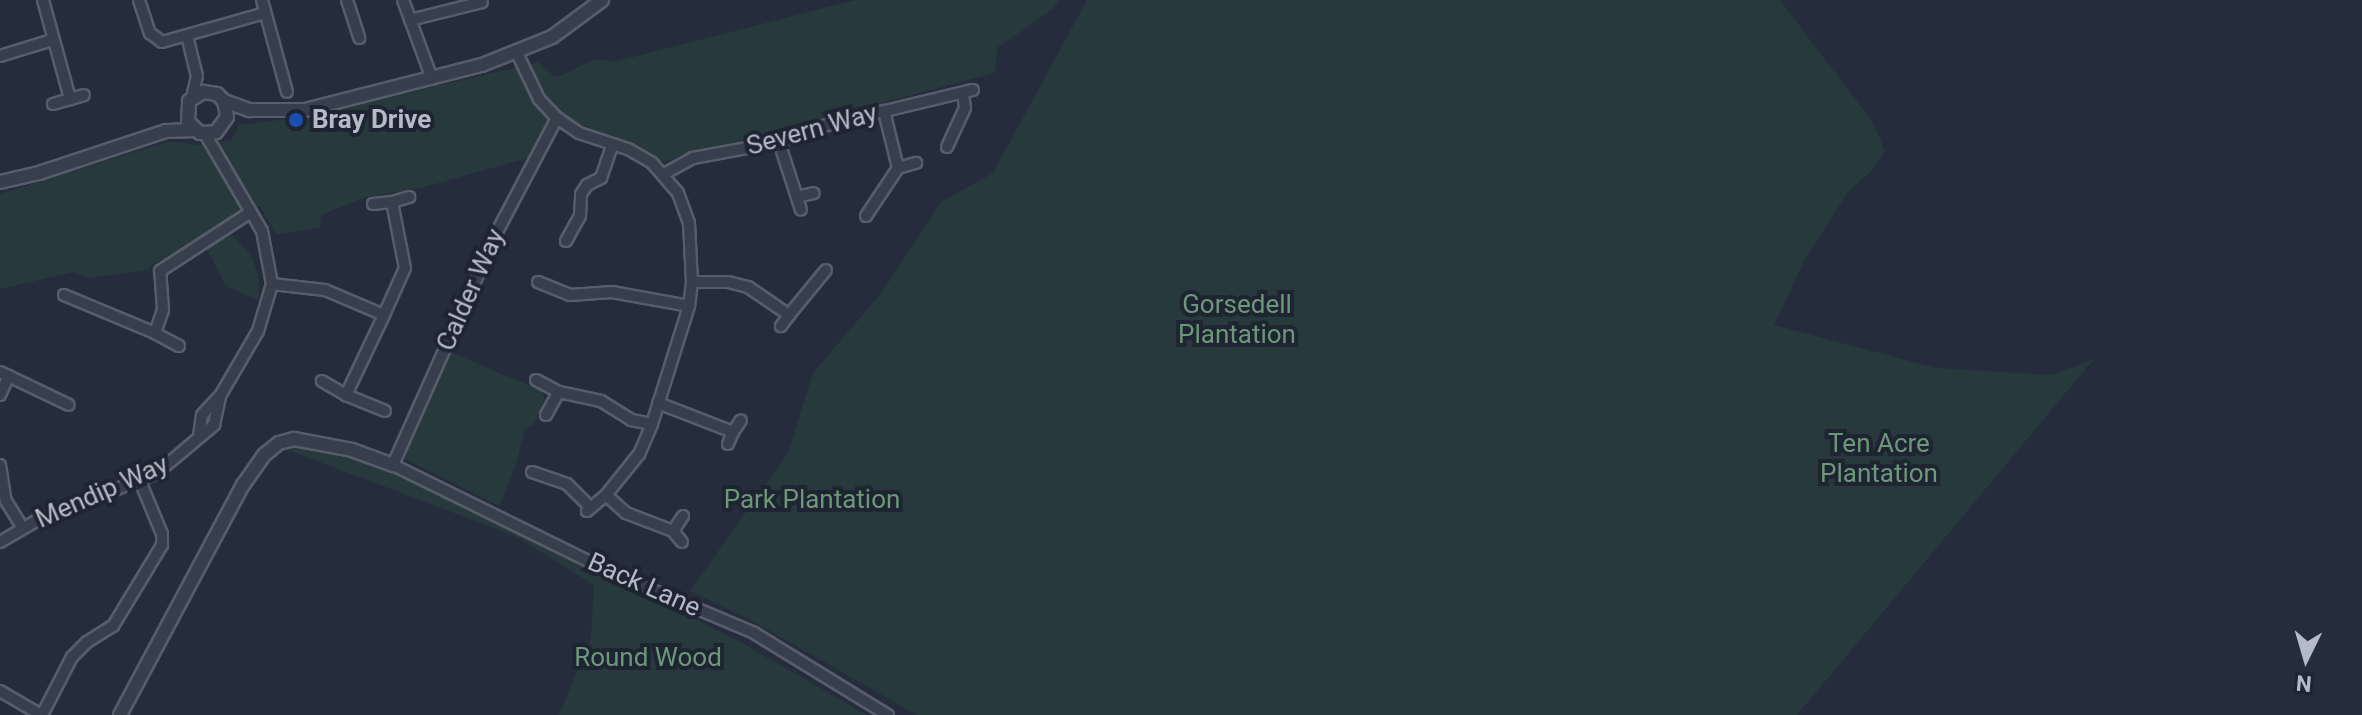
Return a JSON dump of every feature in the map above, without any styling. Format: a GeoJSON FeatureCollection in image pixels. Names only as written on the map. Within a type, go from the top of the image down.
{"type":"FeatureCollection","features":[{"type":"Feature","properties":{"kind":"street"},"geometry":{"type":"LineString","coordinates":[[43,0],[70,99]]}},
{"type":"Feature","properties":{"kind":"street"},"geometry":{"type":"LineString","coordinates":[[139,0],[155,39],[164,42],[265,13]]}},
{"type":"Feature","properties":{"kind":"street"},"geometry":{"type":"LineString","coordinates":[[262,0],[287,92]]}},
{"type":"Feature","properties":{"kind":"street"},"geometry":{"type":"LineString","coordinates":[[347,0],[359,38]]}},
{"type":"Feature","properties":{"kind":"street"},"geometry":{"type":"LineString","coordinates":[[403,0],[432,79]]}},
{"type":"Feature","properties":{"kind":"street"},"geometry":{"type":"LineString","coordinates":[[187,36],[197,76],[207,92],[249,110],[305,110],[432,79],[517,53],[564,30],[602,0]]}},
{"type":"Feature","properties":{"kind":"street"},"geometry":{"type":"LineString","coordinates":[[410,20],[482,2]]}},
{"type":"Feature","properties":{"kind":"street"},"geometry":{"type":"LineString","coordinates":[[0,56],[52,40]]}},
{"type":"Feature","properties":{"kind":"street"},"geometry":{"type":"LineString","coordinates":[[517,53],[533,88],[557,118],[579,133],[645,158],[664,174],[686,212],[692,282],[689,306],[652,424],[639,454],[606,495],[589,509],[567,484],[532,472]]}},
{"type":"Feature","properties":{"kind":"street"},"geometry":{"type":"LineString","coordinates":[[166,131],[186,111],[197,76]]}},
{"type":"Feature","properties":{"kind":"street","name":"Severn Way"},"geometry":{"type":"LineString","coordinates":[[664,174],[693,158],[779,142],[813,128],[968,91],[965,108],[947,147]]}},
{"type":"Feature","properties":{"kind":"street"},"geometry":{"type":"LineString","coordinates":[[192,98],[207,92]]}},
{"type":"Feature","properties":{"kind":"street"},"geometry":{"type":"LineString","coordinates":[[53,104],[84,95]]}},
{"type":"Feature","properties":{"kind":"street"},"geometry":{"type":"LineString","coordinates":[[217,149],[224,123],[224,101]]}},
{"type":"Feature","properties":{"kind":"street"},"geometry":{"type":"LineString","coordinates":[[0,182],[39,173],[166,131],[200,132],[249,110]]}},
{"type":"Feature","properties":{"kind":"street"},"geometry":{"type":"LineString","coordinates":[[186,111],[188,122],[217,149],[262,231],[272,284],[325,290],[384,315]]}},
{"type":"Feature","properties":{"kind":"street"},"geometry":{"type":"LineString","coordinates":[[884,111],[898,168]]}},
{"type":"Feature","properties":{"kind":"street","name":"Calder Way"},"geometry":{"type":"LineString","coordinates":[[393,465],[498,230],[557,118]]}},
{"type":"Feature","properties":{"kind":"street"},"geometry":{"type":"LineString","coordinates":[[779,142],[801,210]]}},
{"type":"Feature","properties":{"kind":"street"},"geometry":{"type":"LineString","coordinates":[[566,241],[580,216],[581,194],[587,185],[601,178],[613,144]]}},
{"type":"Feature","properties":{"kind":"street"},"geometry":{"type":"LineString","coordinates":[[866,216],[898,168],[916,163]]}},
{"type":"Feature","properties":{"kind":"street"},"geometry":{"type":"LineString","coordinates":[[797,197],[814,193]]}},
{"type":"Feature","properties":{"kind":"street"},"geometry":{"type":"LineString","coordinates":[[373,204],[409,197]]}},
{"type":"Feature","properties":{"kind":"street"},"geometry":{"type":"LineString","coordinates":[[346,395],[405,268],[392,202]]}},
{"type":"Feature","properties":{"kind":"street"},"geometry":{"type":"LineString","coordinates":[[155,333],[163,310],[160,271],[251,212]]}},
{"type":"Feature","properties":{"kind":"street"},"geometry":{"type":"LineString","coordinates":[[781,326],[826,270]]}},
{"type":"Feature","properties":{"kind":"street"},"geometry":{"type":"LineString","coordinates":[[538,282],[570,295],[612,292],[689,306]]}},
{"type":"Feature","properties":{"kind":"street"},"geometry":{"type":"LineString","coordinates":[[692,282],[728,282],[748,287],[789,315]]}},
{"type":"Feature","properties":{"kind":"street","name":"Mendip Way"},"geometry":{"type":"LineString","coordinates":[[0,542],[22,527],[140,481],[178,459],[199,436],[202,415],[220,396],[258,331],[272,284]]}},
{"type":"Feature","properties":{"kind":"street"},"geometry":{"type":"LineString","coordinates":[[64,295],[179,346]]}},
{"type":"Feature","properties":{"kind":"street"},"geometry":{"type":"LineString","coordinates":[[0,395],[4,374],[69,405]]}},
{"type":"Feature","properties":{"kind":"street"},"geometry":{"type":"LineString","coordinates":[[536,380],[559,392],[601,401],[631,420],[652,424]]}},
{"type":"Feature","properties":{"kind":"street"},"geometry":{"type":"LineString","coordinates":[[322,381],[385,411]]}},
{"type":"Feature","properties":{"kind":"street"},"geometry":{"type":"LineString","coordinates":[[546,415],[559,392]]}},
{"type":"Feature","properties":{"kind":"street"},"geometry":{"type":"LineString","coordinates":[[658,403],[733,432]]}},
{"type":"Feature","properties":{"kind":"street"},"geometry":{"type":"LineString","coordinates":[[728,444],[741,420]]}},
{"type":"Feature","properties":{"kind":"street"},"geometry":{"type":"LineString","coordinates":[[120,715],[243,485],[264,455],[279,443],[294,439],[352,450],[393,465]]}},
{"type":"Feature","properties":{"kind":"street"},"geometry":{"type":"LineString","coordinates":[[0,465],[6,501],[22,527]]}},
{"type":"Feature","properties":{"kind":"street","name":"Back Lane"},"geometry":{"type":"LineString","coordinates":[[393,465],[617,575],[754,633],[888,715]]}},
{"type":"Feature","properties":{"kind":"street"},"geometry":{"type":"LineString","coordinates":[[0,691],[41,715],[72,657],[87,642],[113,626],[162,545],[162,534],[140,481]]}},
{"type":"Feature","properties":{"kind":"street"},"geometry":{"type":"LineString","coordinates":[[606,495],[626,513],[673,531],[682,542]]}},
{"type":"Feature","properties":{"kind":"street"},"geometry":{"type":"LineString","coordinates":[[673,531],[683,516]]}},
{"type":"Feature","properties":{"kind":"green space"},"geometry":{"type":"Polygon","coordinates":[[[855,0],[1059,0],[1053,9],[998,47],[994,73],[662,162],[563,116],[552,136],[527,158],[424,187],[366,197],[321,215],[320,228],[276,234],[260,206],[235,216],[184,253],[154,263],[148,270],[89,278],[73,272],[0,289],[0,194],[170,141],[199,145],[231,140],[239,125],[311,116],[538,62],[555,77],[561,76],[595,59],[614,62],[855,0]]]}},
{"type":"Feature","properties":{"kind":"green space"},"geometry":{"type":"Polygon","coordinates":[[[1087,0],[1780,0],[1873,123],[1885,151],[1871,171],[1847,193],[1803,263],[1774,325],[1935,368],[2051,375],[2093,360],[1797,715],[917,715],[747,618],[690,591],[788,453],[813,373],[882,292],[941,202],[993,173],[1087,0]]]}},
{"type":"Feature","properties":{"kind":"green space"},"geometry":{"type":"Polygon","coordinates":[[[232,234],[252,257],[259,279],[258,300],[226,286],[207,249],[232,234]]]}},
{"type":"Feature","properties":{"kind":"green space"},"geometry":{"type":"Polygon","coordinates":[[[448,351],[542,391],[545,398],[534,424],[524,431],[517,461],[499,506],[405,459],[404,453],[448,351]]]}},
{"type":"Feature","properties":{"kind":"green space","name":"Round Wood"},"geometry":{"type":"Polygon","coordinates":[[[286,443],[358,457],[466,501],[742,643],[867,715],[559,715],[591,638],[594,585],[515,536],[280,447],[286,443]]]}},
{"type":"Feature","properties":{"kind":"place","name":"Bray Drive"},"geometry":{"type":"Point","coordinates":[296,120]}},
{"type":"Feature","properties":{"kind":"park label","name":"Gorsedell Plantation"},"geometry":{"type":"Point","coordinates":[1237,320]}},
{"type":"Feature","properties":{"kind":"park label","name":"Ten Acre Plantation"},"geometry":{"type":"Point","coordinates":[1879,459]}},
{"type":"Feature","properties":{"kind":"park label","name":"Park Plantation"},"geometry":{"type":"Point","coordinates":[812,500]}}]}
